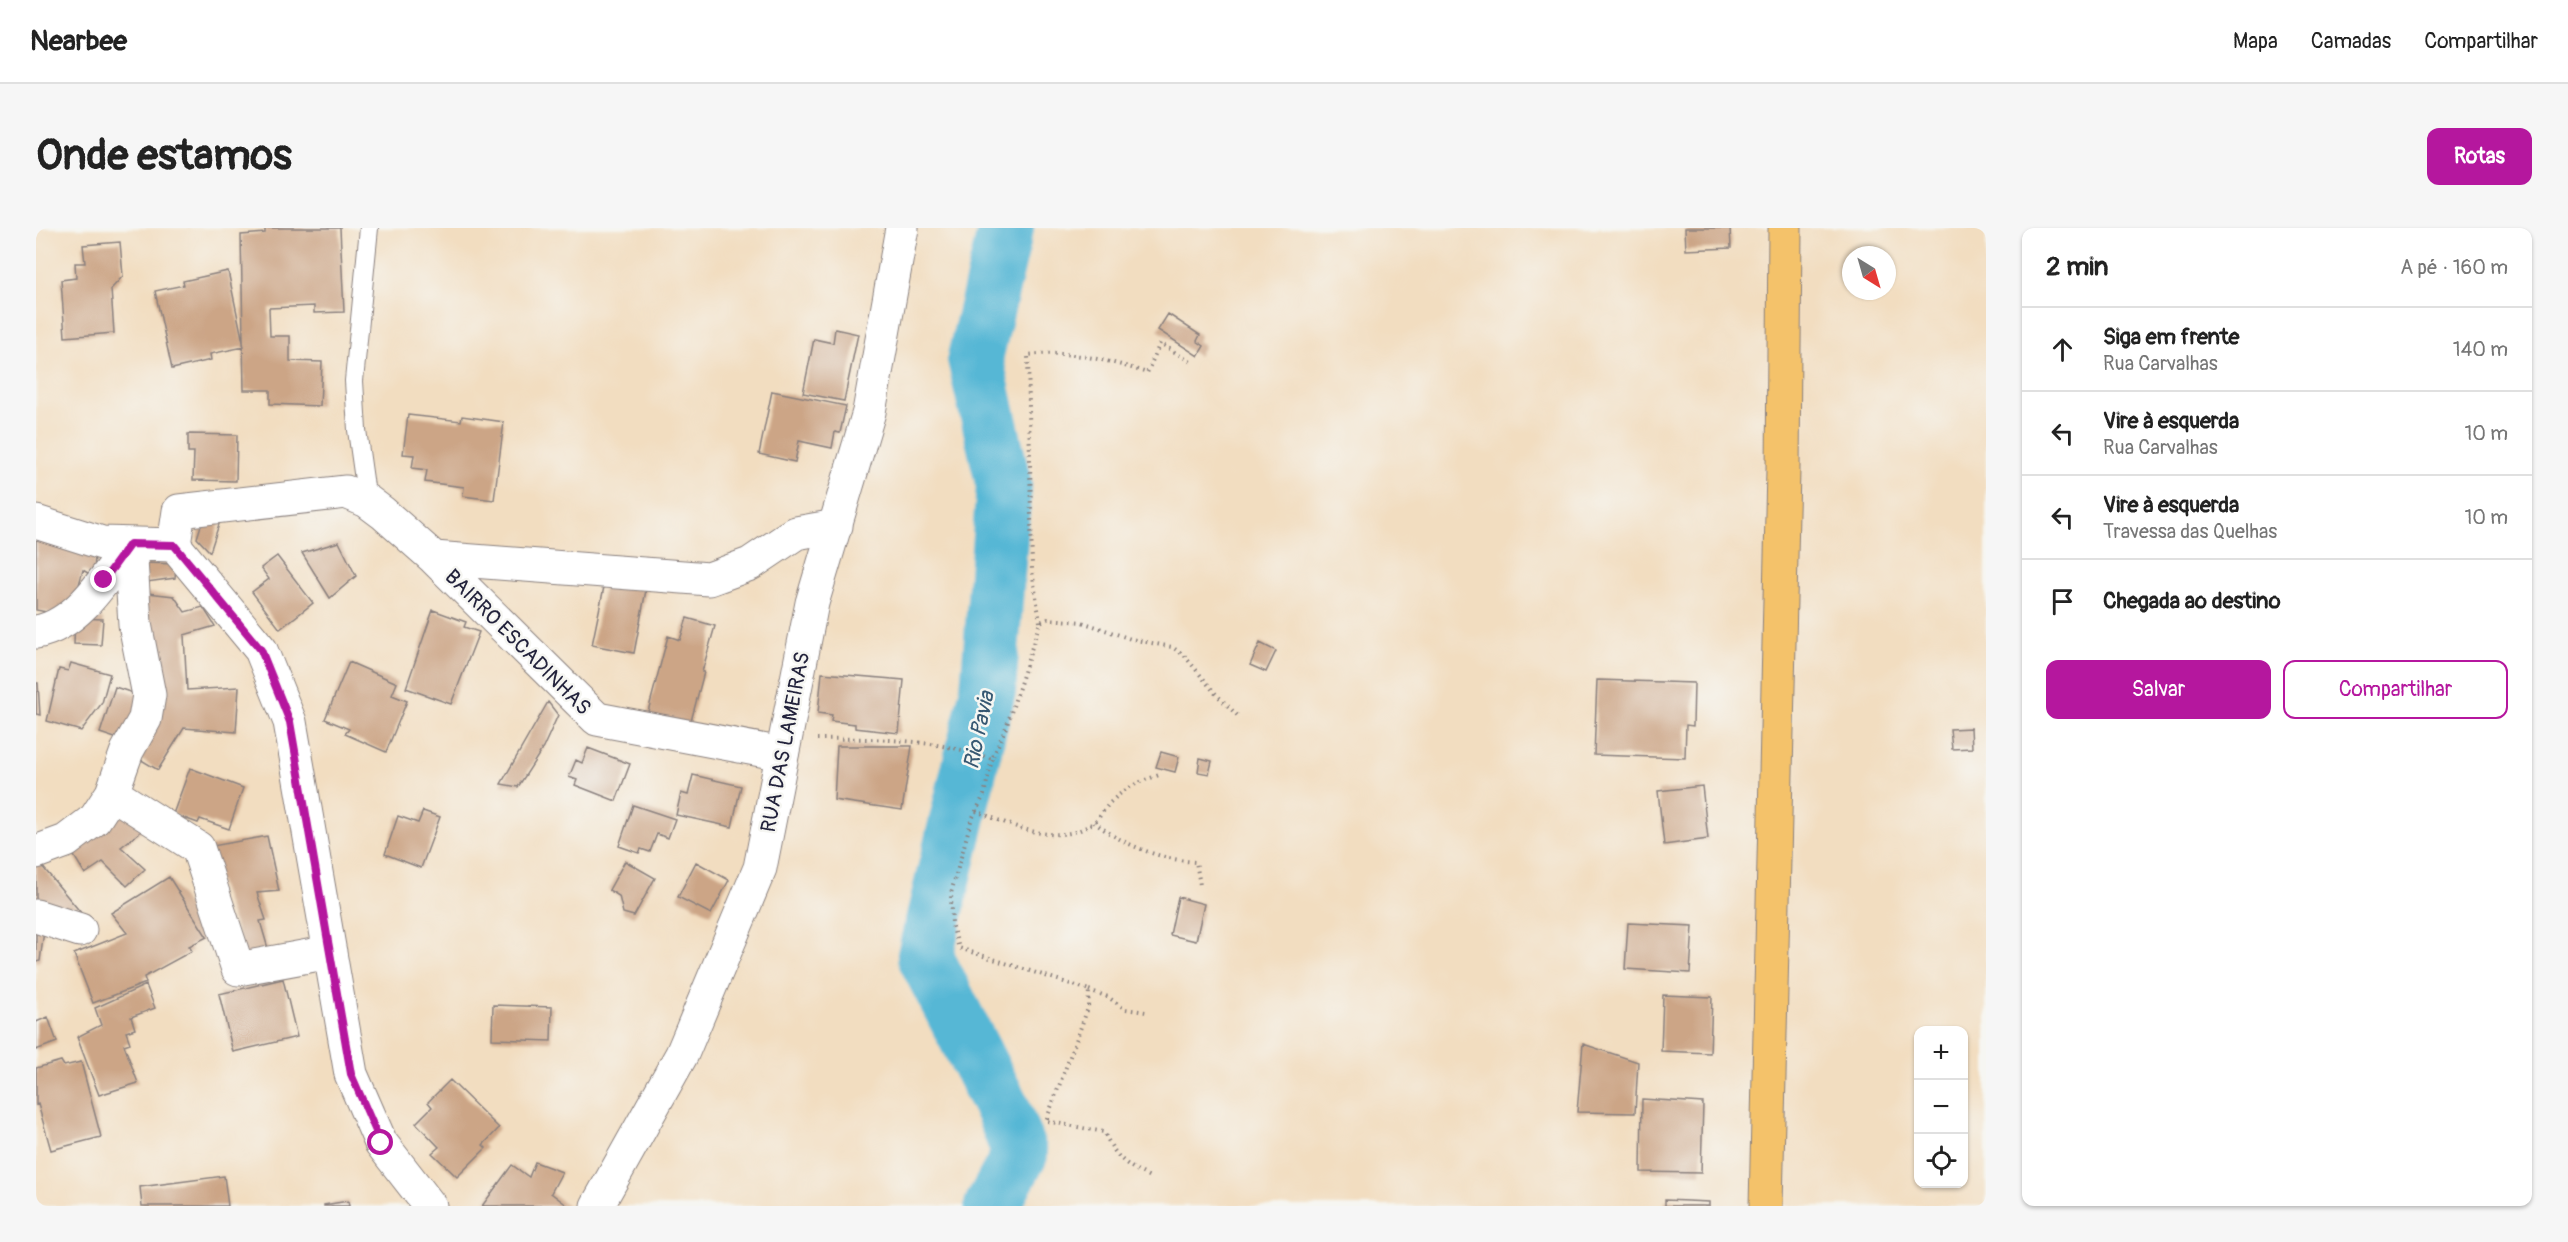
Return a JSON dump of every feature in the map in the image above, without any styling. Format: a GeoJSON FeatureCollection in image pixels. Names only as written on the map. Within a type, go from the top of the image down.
{"type":"FeatureCollection","features":[{"type":"Feature","properties":{"kind":"main road"},"geometry":{"type":"LineString","coordinates":[[1766,1206],[1783,470],[1785,228]]}},
{"type":"Feature","properties":{"kind":"street","name":"RUA DAS LAMEIRAS"},"geometry":{"type":"LineString","coordinates":[[597,1206],[682,1054],[760,868],[812,603],[869,412],[900,240]]}},
{"type":"Feature","properties":{"kind":"street"},"geometry":{"type":"LineString","coordinates":[[367,501],[346,492],[179,511],[174,545],[261,650],[290,722],[351,1074],[381,1143],[430,1206]]}},
{"type":"Feature","properties":{"kind":"street","name":"BAIRRO ESCADINHAS"},"geometry":{"type":"LineString","coordinates":[[367,501],[434,558],[597,719],[783,750]]}},
{"type":"Feature","properties":{"kind":"street"},"geometry":{"type":"LineString","coordinates":[[36,522],[102,543],[174,545]]}},
{"type":"Feature","properties":{"kind":"street"},"geometry":{"type":"LineString","coordinates":[[434,558],[709,579],[750,564],[796,533],[836,526]]}},
{"type":"Feature","properties":{"kind":"street"},"geometry":{"type":"LineString","coordinates":[[36,632],[56,627],[76,610],[104,580],[130,544]]}},
{"type":"Feature","properties":{"kind":"street"},"geometry":{"type":"LineString","coordinates":[[36,852],[66,841],[95,819],[112,793],[127,751],[145,719],[149,695],[135,624],[130,544]]}},
{"type":"Feature","properties":{"kind":"street"},"geometry":{"type":"LineString","coordinates":[[112,793],[198,848],[238,969],[330,952]]}},
{"type":"Feature","properties":{"kind":"street"},"geometry":{"type":"LineString","coordinates":[[36,916],[80,930]]}},
{"type":"Feature","properties":{"kind":"lane"},"geometry":{"type":"LineString","coordinates":[[367,501],[357,430],[354,381],[369,228]]}},
{"type":"Feature","properties":{"kind":"path"},"geometry":{"type":"LineString","coordinates":[[1146,1012],[1125,1009],[1108,997],[1089,990],[959,948],[952,925],[951,893],[971,821],[984,795],[990,759],[1007,725],[1040,622],[1032,570],[1028,355],[1067,354],[1103,358],[1147,373],[1160,342],[1194,363]]}},
{"type":"Feature","properties":{"kind":"path"},"geometry":{"type":"LineString","coordinates":[[1040,622],[1048,619],[1082,622],[1131,639],[1172,647],[1184,655],[1215,693],[1238,716]]}},
{"type":"Feature","properties":{"kind":"path"},"geometry":{"type":"LineString","coordinates":[[783,750],[816,739],[866,738],[951,746],[990,759]]}},
{"type":"Feature","properties":{"kind":"path"},"geometry":{"type":"LineString","coordinates":[[976,811],[1009,824],[1054,836],[1077,831],[1094,822],[1112,801],[1133,784],[1159,775]]}},
{"type":"Feature","properties":{"kind":"path"},"geometry":{"type":"LineString","coordinates":[[1094,822],[1129,844],[1183,861],[1196,862],[1200,885]]}},
{"type":"Feature","properties":{"kind":"path"},"geometry":{"type":"LineString","coordinates":[[1089,990],[1088,1008],[1046,1121],[1104,1132],[1125,1165],[1150,1177]]}},
{"type":"Feature","properties":{"kind":"building"},"geometry":{"type":"Polygon","coordinates":[[[265,228],[340,228],[344,312],[314,313],[314,306],[269,308],[270,336],[290,336],[290,361],[322,362],[320,406],[270,404],[270,390],[244,390],[241,235],[265,233],[265,228]]]}},
{"type":"Feature","properties":{"kind":"building"},"geometry":{"type":"Polygon","coordinates":[[[1685,228],[1730,228],[1731,248],[1686,250],[1685,228]]]}},
{"type":"Feature","properties":{"kind":"building"},"geometry":{"type":"Polygon","coordinates":[[[120,242],[123,276],[111,289],[114,333],[65,337],[61,280],[76,278],[75,263],[85,263],[83,245],[120,242]]]}},
{"type":"Feature","properties":{"kind":"building"},"geometry":{"type":"Polygon","coordinates":[[[228,271],[244,347],[210,354],[211,360],[172,369],[155,291],[184,285],[183,281],[228,271]]]}},
{"type":"Feature","properties":{"kind":"building"},"geometry":{"type":"Polygon","coordinates":[[[1168,314],[1200,335],[1197,341],[1204,346],[1198,356],[1158,330],[1168,314]]]}},
{"type":"Feature","properties":{"kind":"building"},"geometry":{"type":"Polygon","coordinates":[[[835,329],[858,334],[844,401],[803,393],[814,339],[833,343],[835,329]]]}},
{"type":"Feature","properties":{"kind":"building"},"geometry":{"type":"Polygon","coordinates":[[[772,391],[846,406],[840,433],[835,432],[832,448],[799,441],[795,462],[759,454],[772,391]]]}},
{"type":"Feature","properties":{"kind":"building"},"geometry":{"type":"Polygon","coordinates":[[[408,415],[461,421],[462,416],[504,422],[494,500],[463,496],[464,487],[425,482],[427,470],[412,468],[414,455],[403,454],[408,415]]]}},
{"type":"Feature","properties":{"kind":"building"},"geometry":{"type":"Polygon","coordinates":[[[188,434],[237,435],[236,481],[193,480],[194,452],[188,452],[188,434]]]}},
{"type":"Feature","properties":{"kind":"building"},"geometry":{"type":"Polygon","coordinates":[[[204,516],[221,518],[210,552],[197,538],[204,516]]]}},
{"type":"Feature","properties":{"kind":"building"},"geometry":{"type":"Polygon","coordinates":[[[36,526],[95,552],[94,577],[83,570],[74,603],[62,615],[36,610],[36,526]]]}},
{"type":"Feature","properties":{"kind":"building"},"geometry":{"type":"Polygon","coordinates":[[[339,542],[356,576],[330,598],[302,553],[339,542]]]}},
{"type":"Feature","properties":{"kind":"building"},"geometry":{"type":"Polygon","coordinates":[[[277,556],[313,603],[280,629],[252,592],[269,579],[261,568],[277,556]]]}},
{"type":"Feature","properties":{"kind":"building"},"geometry":{"type":"Polygon","coordinates":[[[142,563],[176,564],[175,578],[147,582],[142,563]]]}},
{"type":"Feature","properties":{"kind":"building"},"geometry":{"type":"Polygon","coordinates":[[[605,582],[646,590],[634,653],[592,645],[605,582]]]}},
{"type":"Feature","properties":{"kind":"building"},"geometry":{"type":"Polygon","coordinates":[[[139,592],[174,596],[185,612],[203,607],[215,626],[184,635],[187,690],[239,687],[236,732],[184,728],[158,770],[133,755],[139,592]]]}},
{"type":"Feature","properties":{"kind":"building"},"geometry":{"type":"Polygon","coordinates":[[[433,610],[466,622],[464,627],[479,632],[451,704],[406,688],[433,610]]]}},
{"type":"Feature","properties":{"kind":"building"},"geometry":{"type":"Polygon","coordinates":[[[75,618],[103,619],[101,645],[74,644],[75,618]]]}},
{"type":"Feature","properties":{"kind":"building"},"geometry":{"type":"Polygon","coordinates":[[[687,618],[715,626],[690,725],[646,719],[668,636],[680,640],[687,618]]]}},
{"type":"Feature","properties":{"kind":"building"},"geometry":{"type":"Polygon","coordinates":[[[1260,643],[1276,651],[1266,672],[1250,665],[1260,643]]]}},
{"type":"Feature","properties":{"kind":"building"},"geometry":{"type":"Polygon","coordinates":[[[349,662],[397,683],[392,695],[407,701],[386,752],[345,734],[349,729],[325,719],[349,662]]]}},
{"type":"Feature","properties":{"kind":"building"},"geometry":{"type":"Polygon","coordinates":[[[71,663],[110,674],[102,703],[81,731],[47,721],[59,669],[68,671],[71,663]]]}},
{"type":"Feature","properties":{"kind":"building"},"geometry":{"type":"Polygon","coordinates":[[[822,673],[904,680],[899,733],[855,728],[855,724],[831,721],[832,715],[818,713],[822,673]]]}},
{"type":"Feature","properties":{"kind":"building"},"geometry":{"type":"Polygon","coordinates":[[[1597,680],[1694,683],[1693,726],[1686,725],[1685,758],[1594,755],[1597,680]]]}},
{"type":"Feature","properties":{"kind":"building"},"geometry":{"type":"Polygon","coordinates":[[[36,683],[38,683],[40,715],[36,714],[36,683]]]}},
{"type":"Feature","properties":{"kind":"building"},"geometry":{"type":"Polygon","coordinates":[[[115,687],[145,697],[130,743],[100,733],[115,687]]]}},
{"type":"Feature","properties":{"kind":"building"},"geometry":{"type":"Polygon","coordinates":[[[548,702],[558,715],[543,748],[518,787],[501,784],[548,702]]]}},
{"type":"Feature","properties":{"kind":"building"},"geometry":{"type":"Polygon","coordinates":[[[1971,728],[1972,748],[1952,749],[1950,729],[1971,728]]]}},
{"type":"Feature","properties":{"kind":"building"},"geometry":{"type":"Polygon","coordinates":[[[837,746],[912,746],[902,810],[834,800],[837,746]]]}},
{"type":"Feature","properties":{"kind":"building"},"geometry":{"type":"Polygon","coordinates":[[[588,748],[630,764],[616,801],[575,785],[577,780],[569,777],[576,760],[582,763],[588,748]]]}},
{"type":"Feature","properties":{"kind":"building"},"geometry":{"type":"Polygon","coordinates":[[[1161,752],[1179,757],[1175,772],[1156,767],[1161,752]]]}},
{"type":"Feature","properties":{"kind":"building"},"geometry":{"type":"Polygon","coordinates":[[[1200,758],[1212,761],[1209,774],[1198,772],[1200,758]]]}},
{"type":"Feature","properties":{"kind":"building"},"geometry":{"type":"Polygon","coordinates":[[[190,768],[243,788],[229,829],[200,819],[198,823],[173,814],[190,768]]]}},
{"type":"Feature","properties":{"kind":"building"},"geometry":{"type":"Polygon","coordinates":[[[693,775],[741,786],[732,827],[676,815],[681,793],[688,795],[693,775]]]}},
{"type":"Feature","properties":{"kind":"building"},"geometry":{"type":"Polygon","coordinates":[[[1702,786],[1708,839],[1664,845],[1658,791],[1702,786]]]}},
{"type":"Feature","properties":{"kind":"building"},"geometry":{"type":"Polygon","coordinates":[[[121,805],[144,829],[121,847],[145,869],[127,886],[103,862],[85,874],[68,846],[121,805]]]}},
{"type":"Feature","properties":{"kind":"building"},"geometry":{"type":"Polygon","coordinates":[[[633,805],[675,819],[668,838],[657,834],[650,852],[641,849],[639,853],[619,846],[633,805]]]}},
{"type":"Feature","properties":{"kind":"building"},"geometry":{"type":"Polygon","coordinates":[[[423,811],[440,817],[421,868],[385,854],[398,816],[418,823],[423,811]]]}},
{"type":"Feature","properties":{"kind":"building"},"geometry":{"type":"Polygon","coordinates":[[[267,836],[279,891],[257,893],[266,920],[260,921],[269,952],[246,957],[207,847],[267,836]]]}},
{"type":"Feature","properties":{"kind":"building"},"geometry":{"type":"Polygon","coordinates":[[[36,859],[82,914],[36,906],[36,859]]]}},
{"type":"Feature","properties":{"kind":"building"},"geometry":{"type":"Polygon","coordinates":[[[625,861],[655,878],[634,916],[623,913],[619,896],[609,890],[625,861]]]}},
{"type":"Feature","properties":{"kind":"building"},"geometry":{"type":"Polygon","coordinates":[[[696,862],[729,880],[711,914],[678,897],[696,862]]]}},
{"type":"Feature","properties":{"kind":"building"},"geometry":{"type":"Polygon","coordinates":[[[169,877],[207,937],[189,946],[192,951],[144,977],[146,983],[93,1003],[74,954],[127,933],[111,913],[169,877]]]}},
{"type":"Feature","properties":{"kind":"building"},"geometry":{"type":"Polygon","coordinates":[[[1178,897],[1204,904],[1196,941],[1170,935],[1178,897]]]}},
{"type":"Feature","properties":{"kind":"building"},"geometry":{"type":"Polygon","coordinates":[[[36,921],[45,923],[40,961],[36,962],[36,921]]]}},
{"type":"Feature","properties":{"kind":"building"},"geometry":{"type":"Polygon","coordinates":[[[1628,923],[1693,926],[1690,973],[1625,969],[1628,923]]]}},
{"type":"Feature","properties":{"kind":"building"},"geometry":{"type":"Polygon","coordinates":[[[283,979],[297,1037],[233,1052],[219,994],[283,979]]]}},
{"type":"Feature","properties":{"kind":"building"},"geometry":{"type":"Polygon","coordinates":[[[146,985],[155,1008],[131,1017],[135,1029],[126,1032],[130,1043],[124,1045],[138,1083],[99,1095],[77,1037],[101,1025],[95,1008],[146,985]]]}},
{"type":"Feature","properties":{"kind":"building"},"geometry":{"type":"Polygon","coordinates":[[[1663,995],[1712,997],[1710,1053],[1661,1051],[1663,995]]]}},
{"type":"Feature","properties":{"kind":"building"},"geometry":{"type":"Polygon","coordinates":[[[493,1005],[552,1007],[551,1041],[492,1039],[493,1005]]]}},
{"type":"Feature","properties":{"kind":"building"},"geometry":{"type":"Polygon","coordinates":[[[48,1017],[57,1042],[36,1050],[36,1022],[48,1017]]]}},
{"type":"Feature","properties":{"kind":"building"},"geometry":{"type":"Polygon","coordinates":[[[1583,1044],[1638,1062],[1635,1113],[1577,1112],[1583,1044]]]}},
{"type":"Feature","properties":{"kind":"building"},"geometry":{"type":"Polygon","coordinates":[[[61,1061],[64,1066],[81,1062],[101,1137],[51,1150],[38,1104],[36,1105],[36,1068],[61,1061]]]}},
{"type":"Feature","properties":{"kind":"building"},"geometry":{"type":"Polygon","coordinates":[[[450,1080],[499,1128],[483,1145],[486,1148],[457,1177],[432,1153],[439,1147],[416,1123],[432,1107],[428,1102],[450,1080]]]}},
{"type":"Feature","properties":{"kind":"building"},"geometry":{"type":"Polygon","coordinates":[[[1642,1099],[1703,1103],[1701,1173],[1641,1172],[1642,1099]]]}},
{"type":"Feature","properties":{"kind":"building"},"geometry":{"type":"Polygon","coordinates":[[[535,1162],[562,1172],[551,1193],[568,1206],[482,1206],[512,1165],[529,1177],[535,1162]]]}},
{"type":"Feature","properties":{"kind":"building"},"geometry":{"type":"Polygon","coordinates":[[[224,1176],[228,1206],[142,1206],[140,1187],[224,1176]]]}},
{"type":"Feature","properties":{"kind":"building"},"geometry":{"type":"Polygon","coordinates":[[[1665,1200],[1709,1202],[1709,1206],[1665,1206],[1665,1200]]]}},
{"type":"Feature","properties":{"kind":"building"},"geometry":{"type":"Polygon","coordinates":[[[348,1201],[349,1206],[324,1206],[324,1205],[348,1201]]]}},
{"type":"Feature","properties":{"kind":"waterway","name":"Rio Pavia"},"geometry":{"type":"LineString","coordinates":[[992,1206],[1020,1154],[1003,1110],[925,956],[988,690],[1004,486],[975,358],[1006,228]]}},
{"type":"Feature","properties":{"kind":"route"},"geometry":{"type":"LineString","coordinates":[[104,580],[130,544],[174,545],[261,650],[290,722],[351,1074],[381,1143]]}}]}
